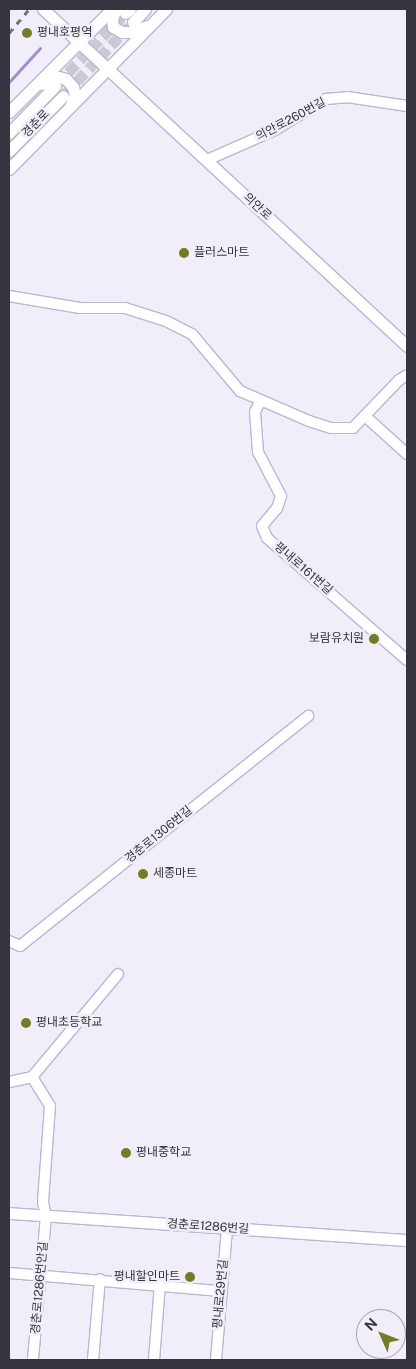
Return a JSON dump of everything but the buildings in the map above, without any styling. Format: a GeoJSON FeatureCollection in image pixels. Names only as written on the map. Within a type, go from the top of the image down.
{"type":"FeatureCollection","features":[{"type":"Feature","properties":{"kind":"street","name":"의안로"},"geometry":{"type":"LineString","coordinates":[[42,9],[79,41],[407,346]]}},
{"type":"Feature","properties":{"kind":"street"},"geometry":{"type":"LineString","coordinates":[[9,112],[112,9]]}},
{"type":"Feature","properties":{"kind":"street"},"geometry":{"type":"LineString","coordinates":[[146,9],[126,13],[112,19],[113,27],[122,32],[138,30],[151,24]]}},
{"type":"Feature","properties":{"kind":"street"},"geometry":{"type":"LineString","coordinates":[[9,169],[70,109],[166,9]]}},
{"type":"Feature","properties":{"kind":"street"},"geometry":{"type":"LineString","coordinates":[[31,90],[49,79],[59,77],[66,79],[73,87],[75,95],[70,109]]}},
{"type":"Feature","properties":{"kind":"street","name":"경춘로"},"geometry":{"type":"LineString","coordinates":[[9,133],[55,86]]}},
{"type":"Feature","properties":{"kind":"street","name":"경춘로"},"geometry":{"type":"LineString","coordinates":[[9,151],[63,96]]}},
{"type":"Feature","properties":{"kind":"street","name":"의안로260번길"},"geometry":{"type":"LineString","coordinates":[[207,160],[275,130],[326,99],[348,97],[407,106]]}},
{"type":"Feature","properties":{"kind":"street"},"geometry":{"type":"LineString","coordinates":[[9,296],[80,308],[125,308],[166,321],[192,334],[240,391],[309,421],[331,428],[353,428],[399,380],[407,375]]}},
{"type":"Feature","properties":{"kind":"street","name":"평내로161번길"},"geometry":{"type":"LineString","coordinates":[[261,400],[255,412],[258,452],[281,496],[277,508],[262,526],[267,538],[407,660]]}},
{"type":"Feature","properties":{"kind":"street"},"geometry":{"type":"LineString","coordinates":[[365,416],[407,454]]}},
{"type":"Feature","properties":{"kind":"street","name":"경춘로1306번길"},"geometry":{"type":"LineString","coordinates":[[9,941],[20,946],[308,716]]}},
{"type":"Feature","properties":{"kind":"street"},"geometry":{"type":"LineString","coordinates":[[9,1082],[32,1077],[118,974]]}},
{"type":"Feature","properties":{"kind":"street","name":"경춘로1286번안길"},"geometry":{"type":"LineString","coordinates":[[32,1077],[50,1106],[43,1202],[46,1216],[33,1360]]}},
{"type":"Feature","properties":{"kind":"street","name":"경춘로1286번길"},"geometry":{"type":"LineString","coordinates":[[9,1214],[407,1240]]}},
{"type":"Feature","properties":{"kind":"street","name":"평내로29번길"},"geometry":{"type":"LineString","coordinates":[[216,1360],[226,1228]]}},
{"type":"Feature","properties":{"kind":"street"},"geometry":{"type":"LineString","coordinates":[[9,1273],[221,1290]]}},
{"type":"Feature","properties":{"kind":"street"},"geometry":{"type":"LineString","coordinates":[[93,1360],[100,1279]]}},
{"type":"Feature","properties":{"kind":"street"},"geometry":{"type":"LineString","coordinates":[[154,1360],[160,1284]]}},
{"type":"Feature","properties":{"kind":"waterway"},"geometry":{"type":"LineString","coordinates":[[9,82],[40,48]]}},
{"type":"Feature","properties":{"kind":"tunnel"},"geometry":{"type":"LineString","coordinates":[[57,84],[125,13]]}},
{"type":"Feature","properties":{"kind":"tunnel"},"geometry":{"type":"LineString","coordinates":[[66,93],[129,26]]}},
{"type":"Feature","properties":{"kind":"railway"},"geometry":{"type":"LineString","coordinates":[[9,33],[29,9]]}},
{"type":"Feature","properties":{"kind":"place","name":"평내호평역"},"geometry":{"type":"Point","coordinates":[27,33]}},
{"type":"Feature","properties":{"kind":"place","name":"플러스마트"},"geometry":{"type":"Point","coordinates":[184,253]}},
{"type":"Feature","properties":{"kind":"place","name":"보람유치원"},"geometry":{"type":"Point","coordinates":[374,639]}},
{"type":"Feature","properties":{"kind":"place","name":"세종마트"},"geometry":{"type":"Point","coordinates":[143,874]}},
{"type":"Feature","properties":{"kind":"place","name":"평내초등학교"},"geometry":{"type":"Point","coordinates":[26,1023]}},
{"type":"Feature","properties":{"kind":"place","name":"평내중학교"},"geometry":{"type":"Point","coordinates":[126,1153]}},
{"type":"Feature","properties":{"kind":"place","name":"평내할인마트"},"geometry":{"type":"Point","coordinates":[190,1277]}}]}
